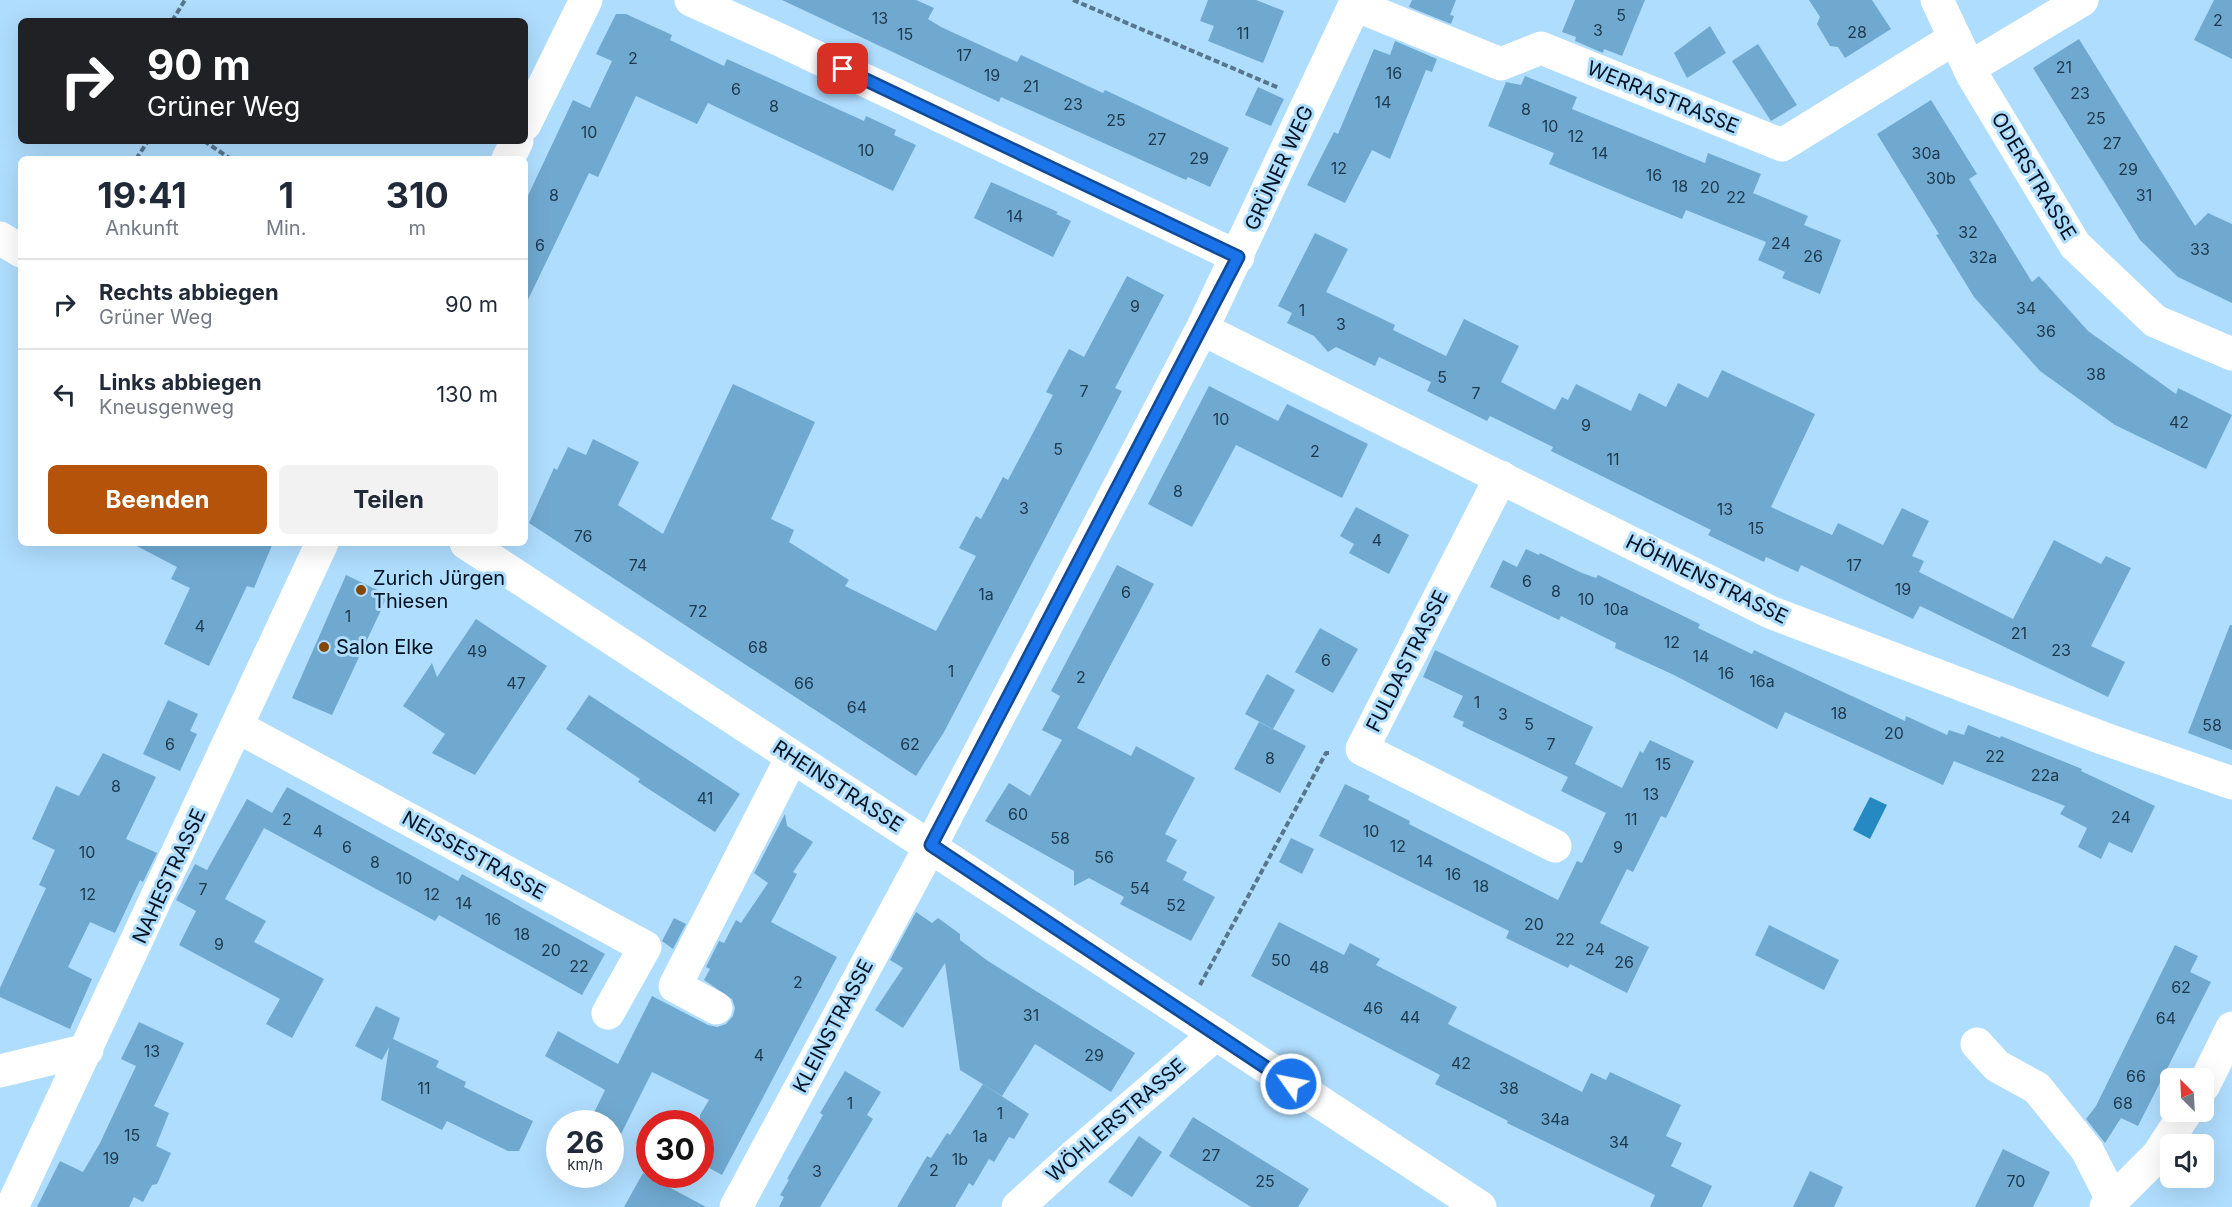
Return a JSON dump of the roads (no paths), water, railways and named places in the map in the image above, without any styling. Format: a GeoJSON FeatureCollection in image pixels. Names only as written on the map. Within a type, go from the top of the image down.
{"type":"FeatureCollection","features":[{"type":"Feature","properties":{"kind":"street"},"geometry":{"type":"LineString","coordinates":[[528,118],[586,0]]}},
{"type":"Feature","properties":{"kind":"street"},"geometry":{"type":"LineString","coordinates":[[691,0],[780,39],[1238,257]]}},
{"type":"Feature","properties":{"kind":"street","name":"ODERSTRASSE"},"geometry":{"type":"LineString","coordinates":[[1937,0],[1969,68],[2075,245],[2155,321],[2232,354]]}},
{"type":"Feature","properties":{"kind":"street"},"geometry":{"type":"LineString","coordinates":[[1969,68],[2082,0]]}},
{"type":"Feature","properties":{"kind":"street","name":"GRÜNER WEG"},"geometry":{"type":"LineString","coordinates":[[931,845],[1202,329],[1356,3]]}},
{"type":"Feature","properties":{"kind":"street","name":"WERRASTRASSE"},"geometry":{"type":"LineString","coordinates":[[1356,3],[1501,64],[1541,48],[1782,145],[1955,38]]}},
{"type":"Feature","properties":{"kind":"street"},"geometry":{"type":"LineString","coordinates":[[0,238],[18,249]]}},
{"type":"Feature","properties":{"kind":"street","name":"HÖHNENSTRASSE"},"geometry":{"type":"LineString","coordinates":[[1202,329],[1770,612],[2094,735],[2232,783]]}},
{"type":"Feature","properties":{"kind":"street","name":"FULDASTRASSE"},"geometry":{"type":"LineString","coordinates":[[1501,477],[1362,749],[1555,846]]}},
{"type":"Feature","properties":{"kind":"street","name":"NAHESTRASSE"},"geometry":{"type":"LineString","coordinates":[[12,1207],[321,546]]}},
{"type":"Feature","properties":{"kind":"street","name":"RHEINSTRASSE"},"geometry":{"type":"LineString","coordinates":[[471,546],[792,757],[931,845],[1185,1015],[1480,1207]]}},
{"type":"Feature","properties":{"kind":"street","name":"NEISSESTRASSE"},"geometry":{"type":"LineString","coordinates":[[238,727],[645,947],[608,1013]]}},
{"type":"Feature","properties":{"kind":"street"},"geometry":{"type":"LineString","coordinates":[[716,1008],[675,986],[792,757]]}},
{"type":"Feature","properties":{"kind":"street","name":"KLEINSTRASSE"},"geometry":{"type":"LineString","coordinates":[[736,1207],[931,845]]}},
{"type":"Feature","properties":{"kind":"street"},"geometry":{"type":"LineString","coordinates":[[2212,1068],[2232,1028]]}},
{"type":"Feature","properties":{"kind":"street","name":"WÖHLERSTRASSE"},"geometry":{"type":"LineString","coordinates":[[1018,1207],[1074,1155],[1216,1034]]}},
{"type":"Feature","properties":{"kind":"street"},"geometry":{"type":"LineString","coordinates":[[1977,1044],[1997,1066],[2037,1088],[2087,1150],[2110,1204],[2158,1155],[2179,1122]]}},
{"type":"Feature","properties":{"kind":"street"},"geometry":{"type":"LineString","coordinates":[[0,1071],[87,1050]]}},
{"type":"Feature","properties":{"kind":"water"},"geometry":{"type":"Polygon","coordinates":[[[1870,797],[1887,805],[1870,839],[1853,830],[1870,797]]]}},
{"type":"Feature","properties":{"kind":"place","name":"Zurich Jürgen Thiesen"},"geometry":{"type":"Point","coordinates":[361,590]}},
{"type":"Feature","properties":{"kind":"place","name":"Salon Elke"},"geometry":{"type":"Point","coordinates":[324,647]}}]}
